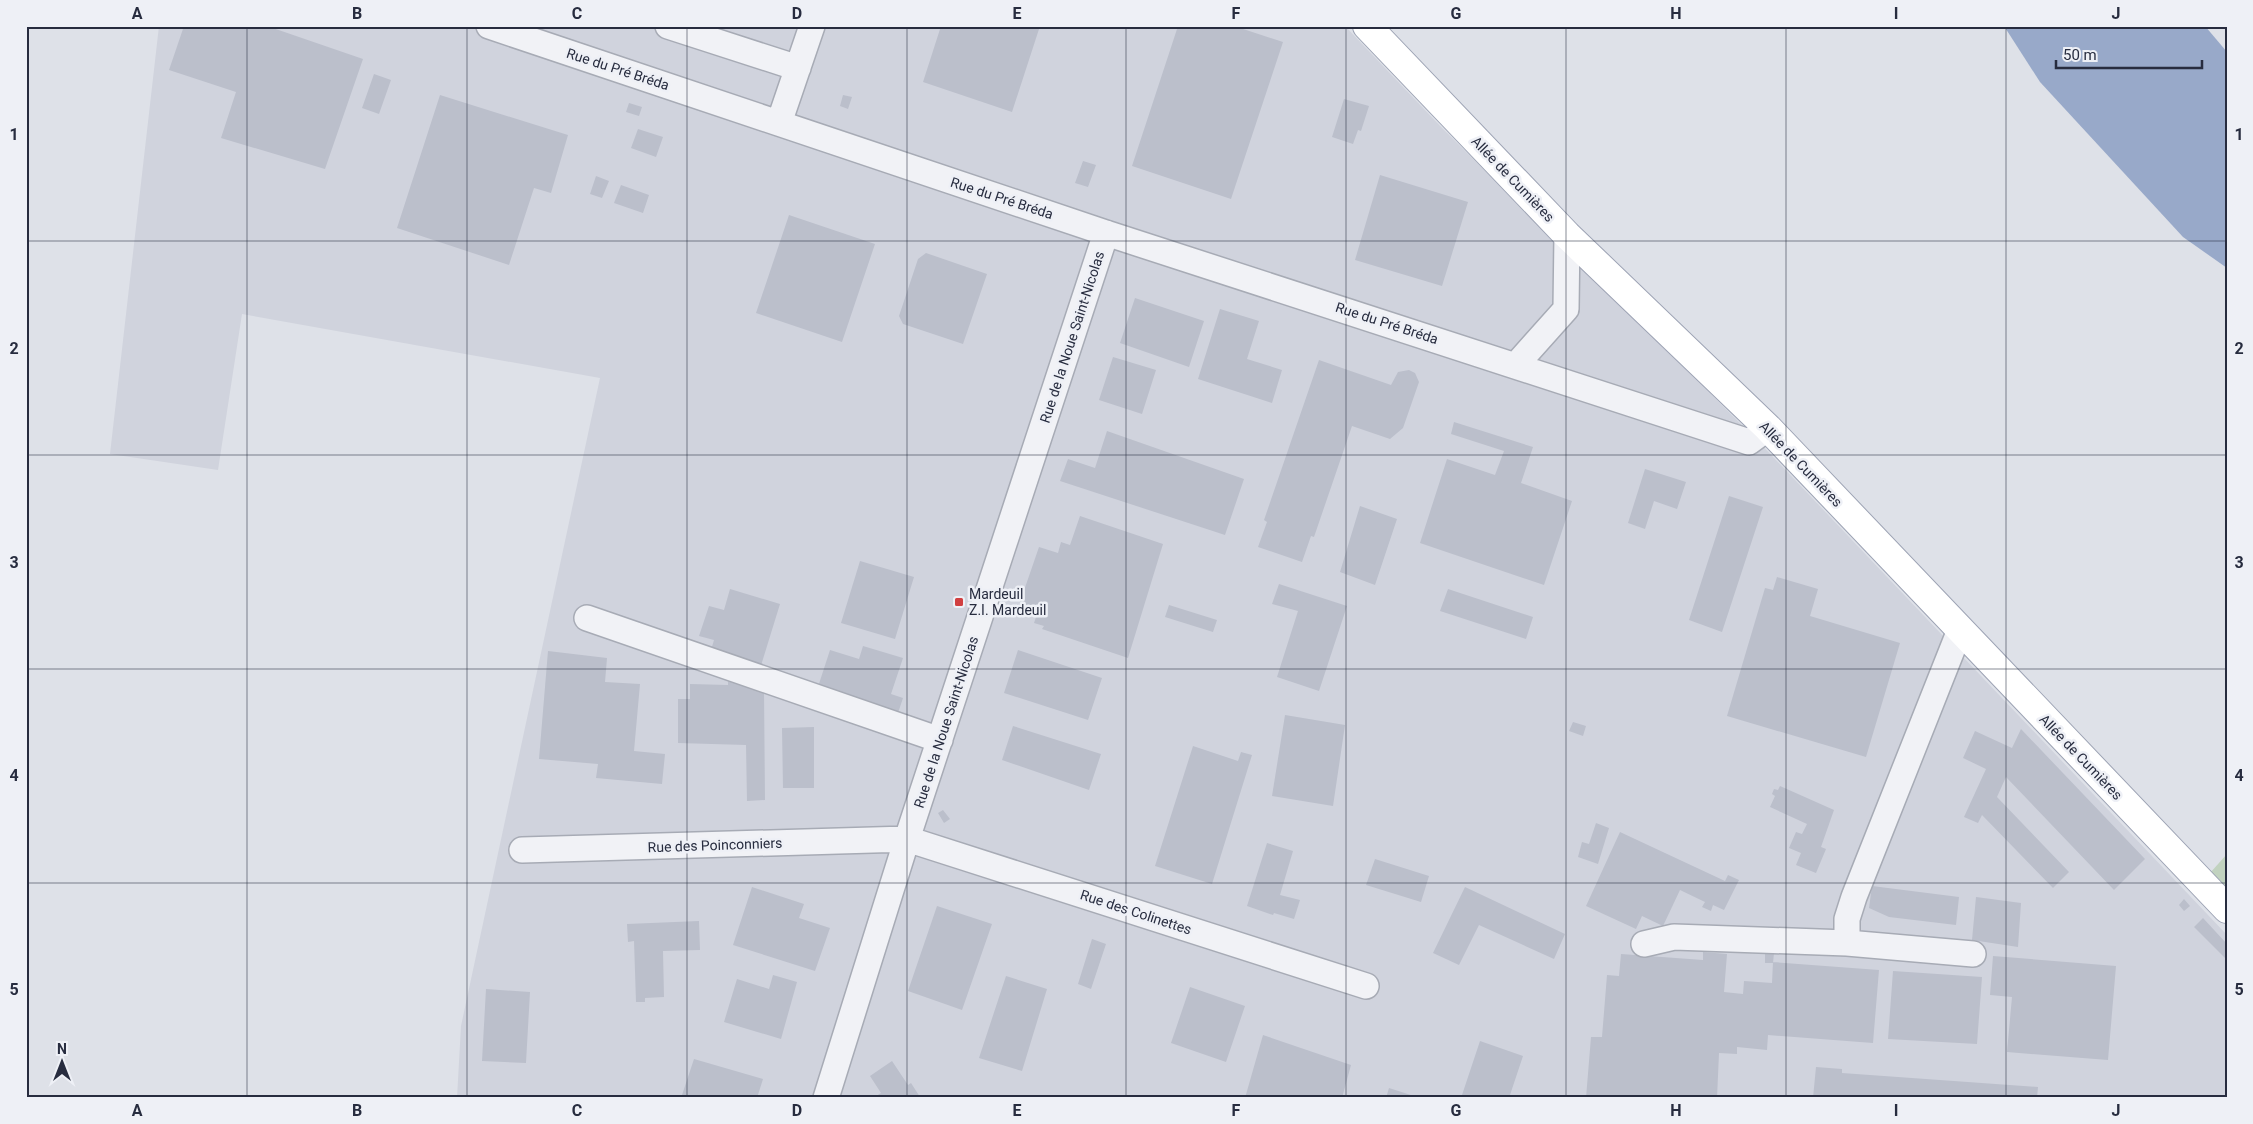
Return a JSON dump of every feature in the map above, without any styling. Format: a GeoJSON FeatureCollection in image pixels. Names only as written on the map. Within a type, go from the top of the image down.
{"type":"FeatureCollection","features":[{"type":"Feature","properties":{"kind":"main road","name":"Allée de Cumières"},"geometry":{"type":"LineString","coordinates":[[1367,26],[1568,235],[1768,428],[2227,909]]}},
{"type":"Feature","properties":{"kind":"street","name":"Rue du Pré Bréda"},"geometry":{"type":"LineString","coordinates":[[489,26],[1106,232],[1749,442],[1768,428]]}},
{"type":"Feature","properties":{"kind":"street"},"geometry":{"type":"LineString","coordinates":[[668,26],[798,68]]}},
{"type":"Feature","properties":{"kind":"street"},"geometry":{"type":"LineString","coordinates":[[779,124],[812,26]]}},
{"type":"Feature","properties":{"kind":"street","name":"Rue de la Noue Saint-Nicolas"},"geometry":{"type":"LineString","coordinates":[[826,1098],[940,740],[1106,232]]}},
{"type":"Feature","properties":{"kind":"street"},"geometry":{"type":"LineString","coordinates":[[1516,365],[1566,309],[1568,235]]}},
{"type":"Feature","properties":{"kind":"street"},"geometry":{"type":"LineString","coordinates":[[587,618],[940,740]]}},
{"type":"Feature","properties":{"kind":"street"},"geometry":{"type":"LineString","coordinates":[[1847,943],[1847,919],[1854,897],[1960,630]]}},
{"type":"Feature","properties":{"kind":"street","name":"Rue des Poinconniers"},"geometry":{"type":"LineString","coordinates":[[522,850],[908,839]]}},
{"type":"Feature","properties":{"kind":"street","name":"Rue des Colinettes"},"geometry":{"type":"LineString","coordinates":[[908,839],[1366,986]]}},
{"type":"Feature","properties":{"kind":"street"},"geometry":{"type":"LineString","coordinates":[[1644,944],[1674,937],[1847,943],[1973,954]]}},
{"type":"Feature","properties":{"kind":"shaded area"},"geometry":{"type":"Polygon","coordinates":[[[159,26],[1345,26],[1443,129],[1758,441],[2227,935],[2227,1098],[457,1098],[461,1026],[600,378],[242,314],[218,470],[110,454],[159,26]]]}},
{"type":"Feature","properties":{"kind":"green space"},"geometry":{"type":"Polygon","coordinates":[[[2227,854],[2227,889],[2210,873],[2227,854]]]}},
{"type":"Feature","properties":{"kind":"water"},"geometry":{"type":"Polygon","coordinates":[[[2004,26],[2205,26],[2227,52],[2227,268],[2183,237],[2040,82],[2004,26]]]}},
{"type":"Feature","properties":{"kind":"building"},"geometry":{"type":"Polygon","coordinates":[[[184,26],[267,26],[363,59],[325,169],[221,138],[236,92],[169,70],[184,26]]]}},
{"type":"Feature","properties":{"kind":"building"},"geometry":{"type":"Polygon","coordinates":[[[941,26],[1040,26],[1012,112],[923,82],[941,26]]]}},
{"type":"Feature","properties":{"kind":"building"},"geometry":{"type":"Polygon","coordinates":[[[1178,26],[1234,26],[1283,42],[1231,199],[1132,166],[1178,26]]]}},
{"type":"Feature","properties":{"kind":"building"},"geometry":{"type":"Polygon","coordinates":[[[374,74],[391,80],[379,114],[362,108],[374,74]]]}},
{"type":"Feature","properties":{"kind":"building"},"geometry":{"type":"Polygon","coordinates":[[[440,95],[568,135],[551,193],[534,188],[509,265],[397,228],[440,95]]]}},
{"type":"Feature","properties":{"kind":"building"},"geometry":{"type":"Polygon","coordinates":[[[843,95],[852,97],[848,109],[840,106],[843,95]]]}},
{"type":"Feature","properties":{"kind":"building"},"geometry":{"type":"Polygon","coordinates":[[[1344,99],[1369,106],[1361,131],[1358,130],[1353,144],[1332,137],[1344,99]]]}},
{"type":"Feature","properties":{"kind":"building"},"geometry":{"type":"Polygon","coordinates":[[[629,103],[642,107],[639,116],[626,112],[629,103]]]}},
{"type":"Feature","properties":{"kind":"building"},"geometry":{"type":"Polygon","coordinates":[[[638,129],[663,137],[656,157],[631,148],[638,129]]]}},
{"type":"Feature","properties":{"kind":"building"},"geometry":{"type":"Polygon","coordinates":[[[1083,161],[1096,165],[1088,187],[1075,183],[1083,161]]]}},
{"type":"Feature","properties":{"kind":"building"},"geometry":{"type":"Polygon","coordinates":[[[1380,175],[1468,202],[1442,286],[1355,260],[1380,175]]]}},
{"type":"Feature","properties":{"kind":"building"},"geometry":{"type":"Polygon","coordinates":[[[596,176],[609,181],[602,198],[590,194],[596,176]]]}},
{"type":"Feature","properties":{"kind":"building"},"geometry":{"type":"Polygon","coordinates":[[[621,185],[649,195],[643,213],[614,203],[621,185]]]}},
{"type":"Feature","properties":{"kind":"building"},"geometry":{"type":"Polygon","coordinates":[[[789,215],[875,244],[842,342],[756,313],[789,215]]]}},
{"type":"Feature","properties":{"kind":"building"},"geometry":{"type":"Polygon","coordinates":[[[926,253],[987,274],[963,344],[903,324],[899,316],[918,259],[926,253]]]}},
{"type":"Feature","properties":{"kind":"building"},"geometry":{"type":"Polygon","coordinates":[[[1135,298],[1204,321],[1189,367],[1120,343],[1135,298]]]}},
{"type":"Feature","properties":{"kind":"building"},"geometry":{"type":"Polygon","coordinates":[[[1220,309],[1259,321],[1247,359],[1282,370],[1272,403],[1198,379],[1220,309]]]}},
{"type":"Feature","properties":{"kind":"building"},"geometry":{"type":"Polygon","coordinates":[[[1113,357],[1156,370],[1142,414],[1099,400],[1113,357]]]}},
{"type":"Feature","properties":{"kind":"building"},"geometry":{"type":"Polygon","coordinates":[[[1319,360],[1391,385],[1398,372],[1409,370],[1415,373],[1419,382],[1403,428],[1390,439],[1352,426],[1314,537],[1311,536],[1302,562],[1258,547],[1267,522],[1264,520],[1319,360]]]}},
{"type":"Feature","properties":{"kind":"building"},"geometry":{"type":"Polygon","coordinates":[[[1454,422],[1533,447],[1521,483],[1572,501],[1544,585],[1420,543],[1447,459],[1495,475],[1504,451],[1451,434],[1454,422]]]}},
{"type":"Feature","properties":{"kind":"building"},"geometry":{"type":"Polygon","coordinates":[[[1107,431],[1244,479],[1225,535],[1060,481],[1068,459],[1095,468],[1107,431]]]}},
{"type":"Feature","properties":{"kind":"building"},"geometry":{"type":"Polygon","coordinates":[[[1645,469],[1686,482],[1677,509],[1654,501],[1645,529],[1628,523],[1645,469]]]}},
{"type":"Feature","properties":{"kind":"building"},"geometry":{"type":"Polygon","coordinates":[[[1729,496],[1763,507],[1722,632],[1689,620],[1729,496]]]}},
{"type":"Feature","properties":{"kind":"building"},"geometry":{"type":"Polygon","coordinates":[[[1360,506],[1397,519],[1375,585],[1340,572],[1360,506]]]}},
{"type":"Feature","properties":{"kind":"building"},"geometry":{"type":"Polygon","coordinates":[[[1080,516],[1163,544],[1128,658],[1042,629],[1044,626],[1034,623],[1038,611],[1019,605],[1039,547],[1058,553],[1061,542],[1070,545],[1080,516]]]}},
{"type":"Feature","properties":{"kind":"building"},"geometry":{"type":"Polygon","coordinates":[[[860,561],[914,577],[895,639],[841,623],[860,561]]]}},
{"type":"Feature","properties":{"kind":"building"},"geometry":{"type":"Polygon","coordinates":[[[1777,577],[1818,589],[1810,616],[1900,643],[1866,757],[1727,716],[1765,588],[1773,590],[1777,577]]]}},
{"type":"Feature","properties":{"kind":"building"},"geometry":{"type":"Polygon","coordinates":[[[1279,584],[1347,606],[1319,691],[1277,677],[1298,611],[1272,604],[1279,584]]]}},
{"type":"Feature","properties":{"kind":"building"},"geometry":{"type":"Polygon","coordinates":[[[730,589],[780,604],[759,672],[709,657],[714,640],[699,636],[709,606],[724,610],[730,589]]]}},
{"type":"Feature","properties":{"kind":"building"},"geometry":{"type":"Polygon","coordinates":[[[1448,589],[1533,617],[1526,639],[1440,611],[1448,589]]]}},
{"type":"Feature","properties":{"kind":"building"},"geometry":{"type":"Polygon","coordinates":[[[1169,605],[1217,620],[1213,632],[1165,617],[1169,605]]]}},
{"type":"Feature","properties":{"kind":"building"},"geometry":{"type":"Polygon","coordinates":[[[863,646],[903,658],[891,694],[903,698],[896,719],[816,693],[830,650],[859,659],[863,646]]]}},
{"type":"Feature","properties":{"kind":"building"},"geometry":{"type":"Polygon","coordinates":[[[1018,650],[1102,678],[1088,720],[1004,693],[1018,650]]]}},
{"type":"Feature","properties":{"kind":"building"},"geometry":{"type":"Polygon","coordinates":[[[548,651],[607,658],[605,682],[640,684],[634,751],[665,754],[662,784],[596,778],[598,764],[539,759],[548,651]]]}},
{"type":"Feature","properties":{"kind":"building"},"geometry":{"type":"Polygon","coordinates":[[[728,681],[764,691],[765,800],[747,801],[746,745],[678,743],[678,699],[690,699],[690,684],[728,685],[728,681]]]}},
{"type":"Feature","properties":{"kind":"building"},"geometry":{"type":"Polygon","coordinates":[[[1285,715],[1345,725],[1333,806],[1272,796],[1285,715]]]}},
{"type":"Feature","properties":{"kind":"building"},"geometry":{"type":"Polygon","coordinates":[[[1573,722],[1586,726],[1583,736],[1569,731],[1573,722]]]}},
{"type":"Feature","properties":{"kind":"building"},"geometry":{"type":"Polygon","coordinates":[[[1013,726],[1101,754],[1089,790],[1002,760],[1013,726]]]}},
{"type":"Feature","properties":{"kind":"building"},"geometry":{"type":"Polygon","coordinates":[[[814,727],[814,788],[783,788],[782,728],[814,727]]]}},
{"type":"Feature","properties":{"kind":"building"},"geometry":{"type":"Polygon","coordinates":[[[2021,729],[2145,859],[2114,890],[2006,777],[1997,797],[2069,872],[2053,888],[1982,815],[1978,823],[1964,817],[1986,769],[1963,758],[1975,731],[2012,748],[2021,729]]]}},
{"type":"Feature","properties":{"kind":"building"},"geometry":{"type":"Polygon","coordinates":[[[1193,746],[1238,761],[1241,752],[1252,755],[1212,884],[1155,866],[1193,746]]]}},
{"type":"Feature","properties":{"kind":"building"},"geometry":{"type":"Polygon","coordinates":[[[1780,786],[1834,810],[1821,847],[1826,849],[1816,873],[1796,865],[1801,853],[1789,848],[1796,832],[1802,834],[1807,824],[1770,807],[1775,796],[1772,794],[1774,789],[1778,790],[1780,786]]]}},
{"type":"Feature","properties":{"kind":"building"},"geometry":{"type":"Polygon","coordinates":[[[943,810],[950,819],[944,823],[938,813],[943,810]]]}},
{"type":"Feature","properties":{"kind":"building"},"geometry":{"type":"Polygon","coordinates":[[[1596,823],[1609,828],[1598,864],[1578,857],[1582,842],[1589,844],[1596,823]]]}},
{"type":"Feature","properties":{"kind":"building"},"geometry":{"type":"Polygon","coordinates":[[[1620,832],[1725,881],[1728,875],[1739,880],[1724,910],[1713,905],[1711,911],[1702,907],[1705,902],[1680,890],[1663,926],[1642,916],[1636,929],[1586,906],[1620,832]]]}},
{"type":"Feature","properties":{"kind":"building"},"geometry":{"type":"Polygon","coordinates":[[[1267,843],[1293,851],[1280,895],[1300,900],[1294,919],[1274,913],[1273,915],[1247,906],[1267,843]]]}},
{"type":"Feature","properties":{"kind":"building"},"geometry":{"type":"Polygon","coordinates":[[[1375,859],[1429,876],[1421,902],[1366,885],[1375,859]]]}},
{"type":"Feature","properties":{"kind":"building"},"geometry":{"type":"Polygon","coordinates":[[[1872,886],[1959,897],[1956,925],[1889,917],[1869,908],[1872,886]]]}},
{"type":"Feature","properties":{"kind":"building"},"geometry":{"type":"Polygon","coordinates":[[[752,887],[804,904],[799,918],[830,928],[815,971],[733,945],[752,887]]]}},
{"type":"Feature","properties":{"kind":"building"},"geometry":{"type":"Polygon","coordinates":[[[1465,887],[1565,934],[1554,959],[1479,925],[1459,965],[1433,953],[1465,887]]]}},
{"type":"Feature","properties":{"kind":"building"},"geometry":{"type":"Polygon","coordinates":[[[1976,897],[2021,903],[2018,947],[1972,940],[1976,897]]]}},
{"type":"Feature","properties":{"kind":"building"},"geometry":{"type":"Polygon","coordinates":[[[2184,899],[2190,906],[2184,911],[2179,905],[2184,899]]]}},
{"type":"Feature","properties":{"kind":"building"},"geometry":{"type":"Polygon","coordinates":[[[937,906],[992,924],[962,1010],[908,991],[937,906]]]}},
{"type":"Feature","properties":{"kind":"building"},"geometry":{"type":"Polygon","coordinates":[[[2203,918],[2227,944],[2227,960],[2194,927],[2203,918]]]}},
{"type":"Feature","properties":{"kind":"building"},"geometry":{"type":"Polygon","coordinates":[[[699,921],[700,950],[663,951],[664,997],[645,998],[645,1002],[636,1002],[634,941],[628,942],[627,924],[699,921]]]}},
{"type":"Feature","properties":{"kind":"building"},"geometry":{"type":"Polygon","coordinates":[[[1092,939],[1106,944],[1091,989],[1078,984],[1092,939]]]}},
{"type":"Feature","properties":{"kind":"building"},"geometry":{"type":"Polygon","coordinates":[[[1703,952],[1727,954],[1724,992],[1743,994],[1744,981],[1772,983],[1773,962],[1879,970],[1873,1043],[1768,1035],[1767,1050],[1737,1047],[1737,1054],[1719,1053],[1717,1098],[1586,1098],[1591,1037],[1602,1037],[1607,975],[1619,976],[1621,954],[1703,960],[1703,952]]]}},
{"type":"Feature","properties":{"kind":"building"},"geometry":{"type":"Polygon","coordinates":[[[1765,953],[1774,953],[1773,963],[1765,963],[1765,953]]]}},
{"type":"Feature","properties":{"kind":"building"},"geometry":{"type":"Polygon","coordinates":[[[1993,956],[2116,966],[2108,1060],[2007,1052],[2012,997],[1990,995],[1993,956]]]}},
{"type":"Feature","properties":{"kind":"building"},"geometry":{"type":"Polygon","coordinates":[[[1893,971],[1982,977],[1977,1044],[1888,1039],[1893,971]]]}},
{"type":"Feature","properties":{"kind":"building"},"geometry":{"type":"Polygon","coordinates":[[[773,975],[797,982],[781,1039],[724,1022],[737,979],[769,989],[773,975]]]}},
{"type":"Feature","properties":{"kind":"building"},"geometry":{"type":"Polygon","coordinates":[[[1006,976],[1047,989],[1022,1071],[979,1058],[1006,976]]]}},
{"type":"Feature","properties":{"kind":"building"},"geometry":{"type":"Polygon","coordinates":[[[1190,987],[1245,1006],[1226,1062],[1171,1043],[1190,987]]]}},
{"type":"Feature","properties":{"kind":"building"},"geometry":{"type":"Polygon","coordinates":[[[486,989],[530,992],[526,1063],[482,1061],[486,989]]]}},
{"type":"Feature","properties":{"kind":"building"},"geometry":{"type":"Polygon","coordinates":[[[1263,1035],[1351,1065],[1342,1098],[1245,1098],[1263,1035]]]}},
{"type":"Feature","properties":{"kind":"building"},"geometry":{"type":"Polygon","coordinates":[[[1480,1041],[1523,1056],[1509,1098],[1461,1098],[1480,1041]]]}},
{"type":"Feature","properties":{"kind":"building"},"geometry":{"type":"Polygon","coordinates":[[[694,1059],[763,1079],[757,1098],[681,1098],[694,1059]]]}},
{"type":"Feature","properties":{"kind":"building"},"geometry":{"type":"Polygon","coordinates":[[[892,1061],[908,1085],[911,1083],[920,1097],[873,1098],[881,1093],[870,1076],[892,1061]]]}},
{"type":"Feature","properties":{"kind":"building"},"geometry":{"type":"Polygon","coordinates":[[[1816,1067],[1842,1069],[1842,1073],[2038,1087],[2037,1098],[1813,1098],[1816,1067]]]}},
{"type":"Feature","properties":{"kind":"building"},"geometry":{"type":"Polygon","coordinates":[[[1389,1088],[1417,1097],[1417,1098],[1386,1098],[1389,1088]]]}},
{"type":"Feature","properties":{"kind":"place","name":"Mardeuil Z.I. Mardeuil"},"geometry":{"type":"Point","coordinates":[959,602]}}]}
